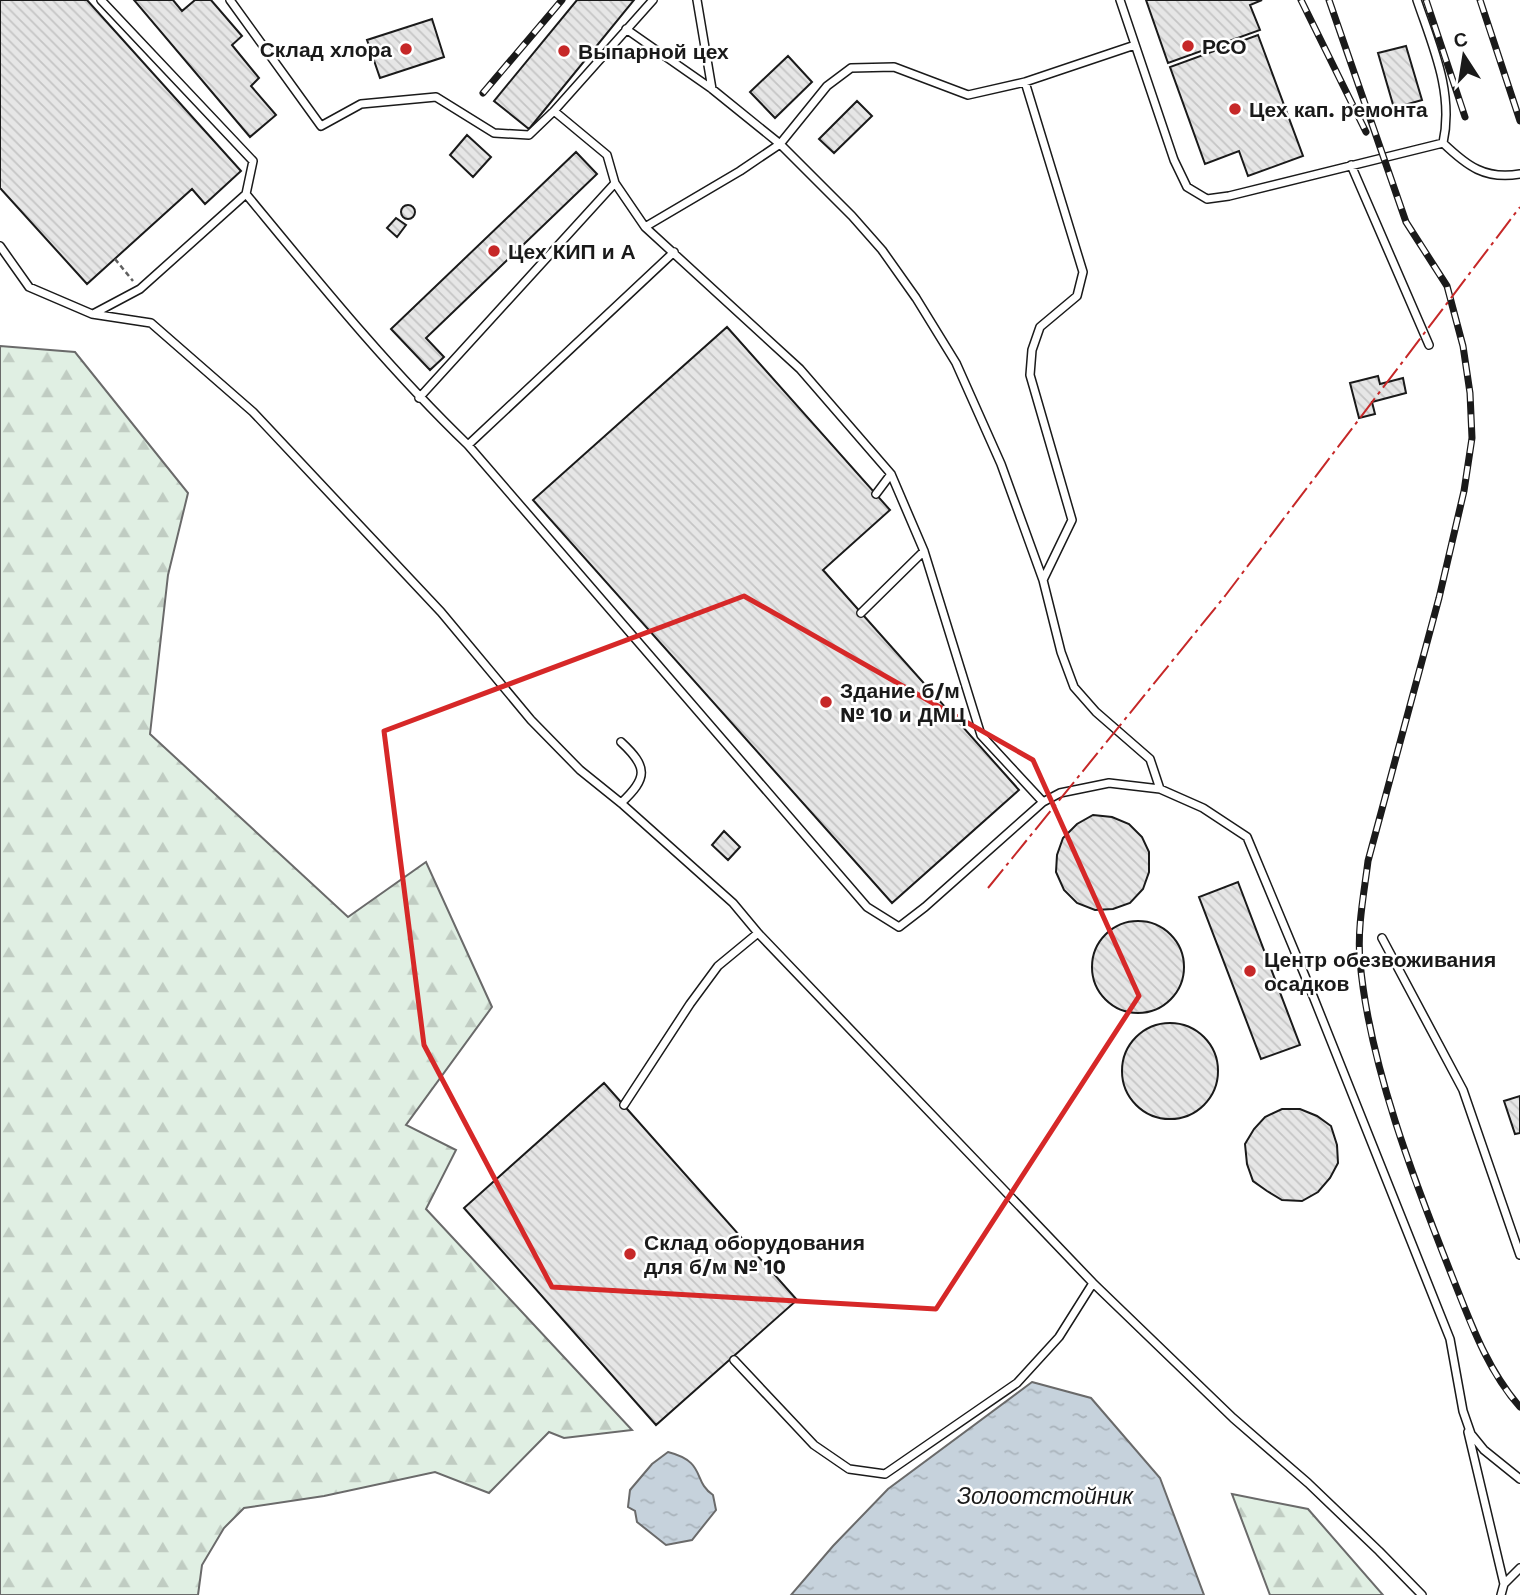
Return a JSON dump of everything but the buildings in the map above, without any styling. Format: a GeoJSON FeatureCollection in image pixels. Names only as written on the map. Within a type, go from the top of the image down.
{"type":"FeatureCollection","features":[{"type":"Feature","properties":{"kind":"lane"},"geometry":{"type":"LineString","coordinates":[[92,314],[140,289],[246,194],[253,162],[101,0]]}},
{"type":"Feature","properties":{"kind":"lane"},"geometry":{"type":"LineString","coordinates":[[230,0],[321,126],[361,104],[436,97],[494,133],[529,135],[554,111],[653,0]]}},
{"type":"Feature","properties":{"kind":"lane"},"geometry":{"type":"LineString","coordinates":[[697,0],[712,89]]}},
{"type":"Feature","properties":{"kind":"lane"},"geometry":{"type":"LineString","coordinates":[[1120,0],[1174,160],[1187,187],[1206,198],[1229,196],[1443,143]]}},
{"type":"Feature","properties":{"kind":"lane"},"geometry":{"type":"LineString","coordinates":[[1417,0],[1445,85],[1447,123],[1443,143]]}},
{"type":"Feature","properties":{"kind":"lane"},"geometry":{"type":"LineString","coordinates":[[626,29],[712,89],[780,144],[883,250],[956,363],[1001,464],[1043,580],[1060,652],[1074,687],[1096,712],[1150,759],[1160,789]]}},
{"type":"Feature","properties":{"kind":"lane"},"geometry":{"type":"LineString","coordinates":[[645,227],[780,144],[827,86],[851,68],[894,67],[968,95],[1025,82],[1135,46]]}},
{"type":"Feature","properties":{"kind":"lane"},"geometry":{"type":"LineString","coordinates":[[1025,82],[1083,272],[1077,296],[1040,327],[1032,350],[1032,386],[1072,520],[1043,580]]}},
{"type":"Feature","properties":{"kind":"lane"},"geometry":{"type":"LineString","coordinates":[[554,111],[607,155],[615,183],[645,227],[800,369],[891,474],[924,551],[981,735],[1043,802]]}},
{"type":"Feature","properties":{"kind":"lane"},"geometry":{"type":"LineString","coordinates":[[1443,143],[1467,166],[1502,177],[1520,174]]}},
{"type":"Feature","properties":{"kind":"lane"},"geometry":{"type":"LineString","coordinates":[[1351,165],[1429,345]]}},
{"type":"Feature","properties":{"kind":"lane"},"geometry":{"type":"LineString","coordinates":[[419,398],[615,183]]}},
{"type":"Feature","properties":{"kind":"lane"},"geometry":{"type":"LineString","coordinates":[[246,194],[386,362],[419,398],[468,444],[866,907],[899,927],[1043,802],[1060,793],[1108,783],[1160,789],[1203,808],[1247,837],[1450,1339],[1463,1411],[1504,1584],[1501,1595]]}},
{"type":"Feature","properties":{"kind":"lane"},"geometry":{"type":"LineString","coordinates":[[0,246],[29,287],[92,314],[151,323],[253,412],[441,611],[531,720],[580,770],[733,903],[758,933],[1093,1283],[1233,1418],[1308,1483],[1422,1595]]}},
{"type":"Feature","properties":{"kind":"lane"},"geometry":{"type":"LineString","coordinates":[[468,444],[674,252]]}},
{"type":"Feature","properties":{"kind":"lane"},"geometry":{"type":"LineString","coordinates":[[876,494],[891,474]]}},
{"type":"Feature","properties":{"kind":"lane"},"geometry":{"type":"LineString","coordinates":[[861,613],[924,551]]}},
{"type":"Feature","properties":{"kind":"lane"},"geometry":{"type":"LineString","coordinates":[[621,742],[641,765],[643,778],[637,789],[621,803]]}},
{"type":"Feature","properties":{"kind":"lane"},"geometry":{"type":"LineString","coordinates":[[624,1105],[718,966],[758,933]]}},
{"type":"Feature","properties":{"kind":"lane"},"geometry":{"type":"LineString","coordinates":[[1382,938],[1463,1090],[1520,1255]]}},
{"type":"Feature","properties":{"kind":"lane"},"geometry":{"type":"LineString","coordinates":[[734,1360],[814,1445],[849,1469],[885,1474],[1017,1383],[1059,1338],[1093,1283]]}},
{"type":"Feature","properties":{"kind":"lane"},"geometry":{"type":"LineString","coordinates":[[1463,1411],[1471,1434],[1484,1450],[1520,1479]]}},
{"type":"Feature","properties":{"kind":"lane"},"geometry":{"type":"LineString","coordinates":[[1504,1584],[1520,1568]]}},
{"type":"Feature","properties":{"kind":"path"},"geometry":{"type":"LineString","coordinates":[[115,259],[140,289]]}},
{"type":"Feature","properties":{"kind":"highlighted area"},"geometry":{"type":"Polygon","coordinates":[[[744,596],[1033,760],[1139,996],[936,1309],[552,1287],[424,1045],[384,731],[744,596]]]}},
{"type":"Feature","properties":{"kind":"green space"},"geometry":{"type":"Polygon","coordinates":[[[0,346],[75,352],[188,493],[168,575],[150,734],[348,917],[426,862],[492,1007],[406,1125],[456,1150],[426,1209],[632,1430],[564,1438],[549,1432],[489,1493],[435,1472],[324,1496],[244,1508],[224,1528],[202,1565],[198,1595],[0,1595],[0,346]]]}},
{"type":"Feature","properties":{"kind":"green space"},"geometry":{"type":"Polygon","coordinates":[[[1232,1494],[1308,1509],[1383,1595],[1270,1595],[1232,1494]]]}},
{"type":"Feature","properties":{"kind":"water","name":"Золоотстойник"},"geometry":{"type":"Polygon","coordinates":[[[1032,1382],[1091,1398],[1160,1478],[1204,1595],[791,1595],[888,1489],[1032,1382]]]}},
{"type":"Feature","properties":{"kind":"water"},"geometry":{"type":"Polygon","coordinates":[[[668,1452],[680,1456],[694,1466],[703,1484],[713,1495],[716,1510],[692,1540],[666,1545],[637,1522],[635,1511],[628,1507],[630,1490],[652,1464],[668,1452]]]}},
{"type":"Feature","properties":{"kind":"railway"},"geometry":{"type":"LineString","coordinates":[[483,93],[562,0]]}},
{"type":"Feature","properties":{"kind":"railway"},"geometry":{"type":"LineString","coordinates":[[1301,0],[1366,132]]}},
{"type":"Feature","properties":{"kind":"railway"},"geometry":{"type":"LineString","coordinates":[[1329,0],[1406,222],[1447,286],[1463,346],[1470,393],[1472,438],[1464,491],[1439,598],[1368,861],[1359,936],[1365,1000],[1383,1081],[1423,1201],[1480,1344],[1508,1393],[1520,1407]]}},
{"type":"Feature","properties":{"kind":"railway"},"geometry":{"type":"LineString","coordinates":[[1426,0],[1465,117]]}},
{"type":"Feature","properties":{"kind":"railway"},"geometry":{"type":"LineString","coordinates":[[1480,0],[1520,121]]}},
{"type":"Feature","properties":{"kind":"power"},"geometry":{"type":"LineString","coordinates":[[988,888],[1225,596],[1520,207]]}},
{"type":"Feature","properties":{"kind":"place","name":"РСО"},"geometry":{"type":"Point","coordinates":[1188,46]}},
{"type":"Feature","properties":{"kind":"place","name":"Склад хлора"},"geometry":{"type":"Point","coordinates":[406,49]}},
{"type":"Feature","properties":{"kind":"place","name":"Выпарной цех"},"geometry":{"type":"Point","coordinates":[564,51]}},
{"type":"Feature","properties":{"kind":"place","name":"Цех кап. ремонта"},"geometry":{"type":"Point","coordinates":[1235,109]}},
{"type":"Feature","properties":{"kind":"place","name":"Цех КИП и А"},"geometry":{"type":"Point","coordinates":[494,251]}},
{"type":"Feature","properties":{"kind":"place","name":"Здание б/м № 10 и ДМЦ"},"geometry":{"type":"Point","coordinates":[826,702]}},
{"type":"Feature","properties":{"kind":"place","name":"Центр обезвоживания осадков"},"geometry":{"type":"Point","coordinates":[1250,971]}},
{"type":"Feature","properties":{"kind":"place","name":"Склад оборудования для б/м № 10"},"geometry":{"type":"Point","coordinates":[630,1254]}}]}
